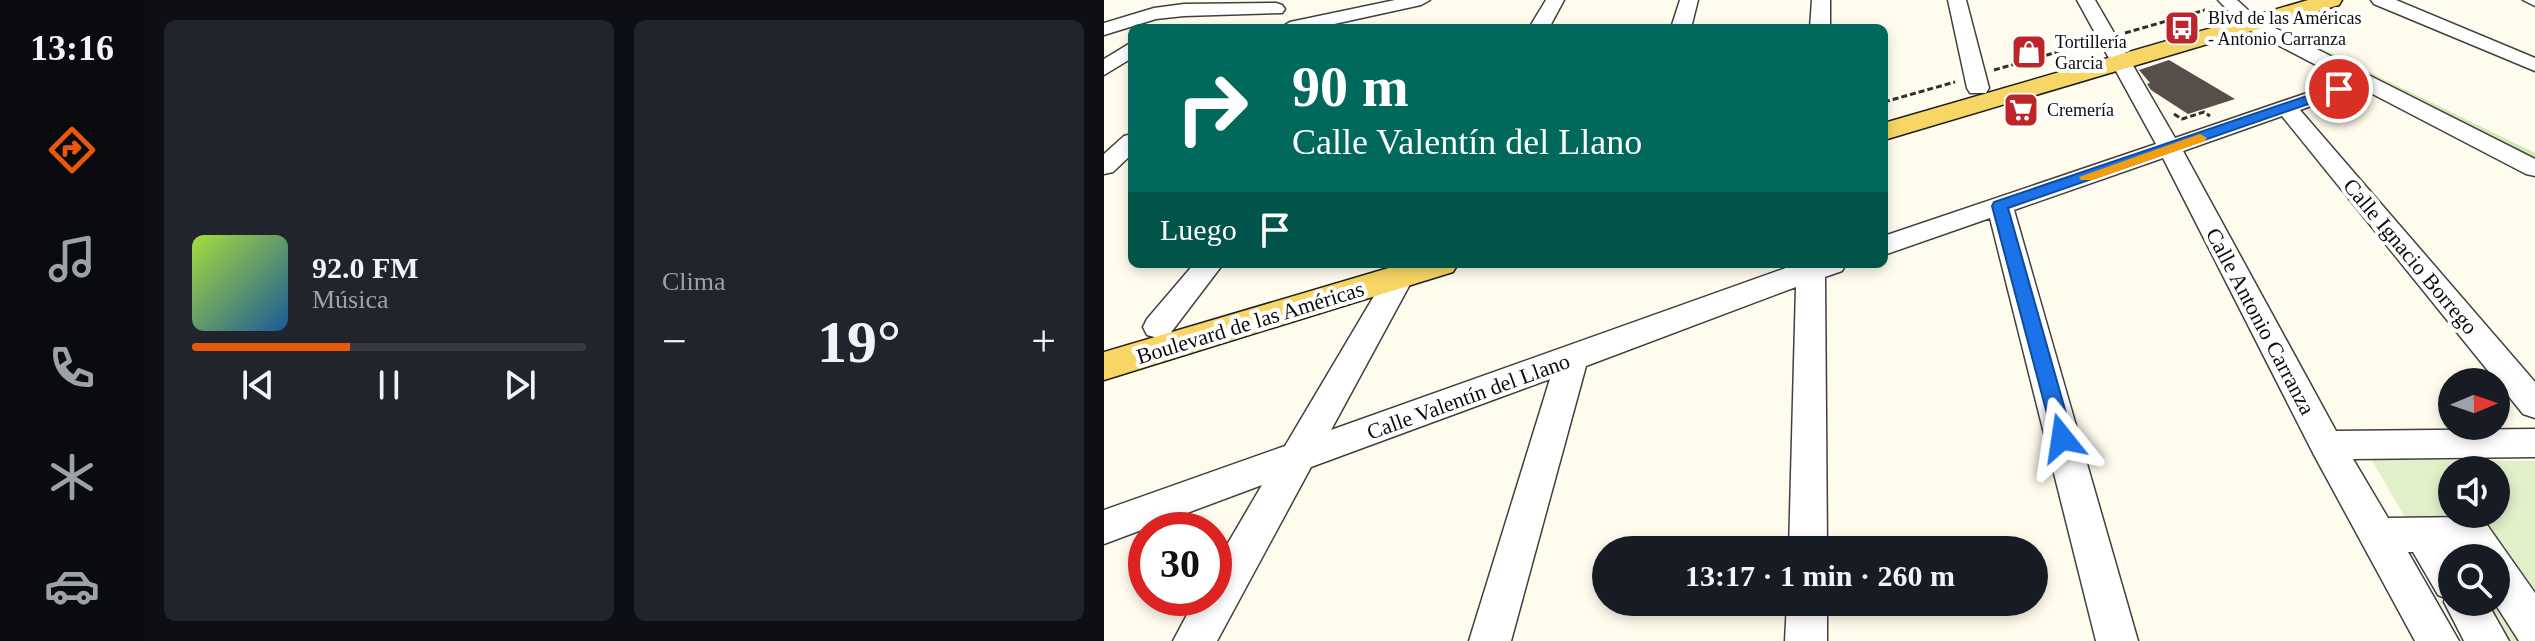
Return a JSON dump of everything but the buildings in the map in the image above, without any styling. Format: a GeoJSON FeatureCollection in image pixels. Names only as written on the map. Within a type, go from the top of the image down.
{"type":"FeatureCollection","features":[{"type":"Feature","properties":{"kind":"main road"},"geometry":{"type":"LineString","coordinates":[[1888,131],[2112,50],[2250,8],[2331,0]]}},
{"type":"Feature","properties":{"kind":"main road"},"geometry":{"type":"LineString","coordinates":[[1888,114],[1977,82],[2112,50]]}},
{"type":"Feature","properties":{"kind":"main road","name":"Boulevard de las Américas"},"geometry":{"type":"LineString","coordinates":[[1104,343],[1394,268]]}},
{"type":"Feature","properties":{"kind":"main road","name":"Boulevard de las Américas"},"geometry":{"type":"LineString","coordinates":[[1104,366],[1394,268]]}},
{"type":"Feature","properties":{"kind":"street"},"geometry":{"type":"LineString","coordinates":[[1309,24],[1420,0]]}},
{"type":"Feature","properties":{"kind":"street"},"geometry":{"type":"LineString","coordinates":[[1401,24],[1420,0]]}},
{"type":"Feature","properties":{"kind":"street"},"geometry":{"type":"LineString","coordinates":[[1541,24],[1555,0]]}},
{"type":"Feature","properties":{"kind":"street"},"geometry":{"type":"LineString","coordinates":[[1682,24],[1689,0]]}},
{"type":"Feature","properties":{"kind":"street"},"geometry":{"type":"LineString","coordinates":[[1820,24],[1821,0]]}},
{"type":"Feature","properties":{"kind":"street"},"geometry":{"type":"LineString","coordinates":[[1957,0],[1977,82]]}},
{"type":"Feature","properties":{"kind":"street","name":"Calle Antonio Carranza"},"geometry":{"type":"LineString","coordinates":[[2086,0],[2170,149],[2326,445],[2438,641]]}},
{"type":"Feature","properties":{"kind":"street"},"geometry":{"type":"LineString","coordinates":[[2380,0],[2535,65]]}},
{"type":"Feature","properties":{"kind":"street"},"geometry":{"type":"LineString","coordinates":[[1164,24],[1187,3]]}},
{"type":"Feature","properties":{"kind":"street"},"geometry":{"type":"LineString","coordinates":[[1104,29],[1187,3]]}},
{"type":"Feature","properties":{"kind":"street"},"geometry":{"type":"LineString","coordinates":[[1104,20],[1187,3],[1282,5]]}},
{"type":"Feature","properties":{"kind":"street"},"geometry":{"type":"LineString","coordinates":[[1261,24],[1282,5]]}},
{"type":"Feature","properties":{"kind":"street"},"geometry":{"type":"LineString","coordinates":[[2250,8],[2365,80],[2532,163]]}},
{"type":"Feature","properties":{"kind":"street"},"geometry":{"type":"LineString","coordinates":[[2250,8],[2532,163]]}},
{"type":"Feature","properties":{"kind":"street"},"geometry":{"type":"LineString","coordinates":[[1104,69],[1128,51]]}},
{"type":"Feature","properties":{"kind":"street"},"geometry":{"type":"LineString","coordinates":[[1888,245],[2365,80]]}},
{"type":"Feature","properties":{"kind":"street","name":"Calle Ignacio Borrego"},"geometry":{"type":"LineString","coordinates":[[2287,108],[2535,405]]}},
{"type":"Feature","properties":{"kind":"street"},"geometry":{"type":"LineString","coordinates":[[1104,167],[1128,145]]}},
{"type":"Feature","properties":{"kind":"street"},"geometry":{"type":"LineString","coordinates":[[2000,206],[2117,641]]}},
{"type":"Feature","properties":{"kind":"street"},"geometry":{"type":"LineString","coordinates":[[1158,327],[1206,268]]}},
{"type":"Feature","properties":{"kind":"street"},"geometry":{"type":"LineString","coordinates":[[1194,641],[1295,459],[1394,268]]}},
{"type":"Feature","properties":{"kind":"street","name":"Calle Valentín del Llano"},"geometry":{"type":"LineString","coordinates":[[1104,527],[1813,268]]}},
{"type":"Feature","properties":{"kind":"street"},"geometry":{"type":"LineString","coordinates":[[1808,536],[1818,268]]}},
{"type":"Feature","properties":{"kind":"street"},"geometry":{"type":"LineString","coordinates":[[1490,641],[1572,358]]}},
{"type":"Feature","properties":{"kind":"street"},"geometry":{"type":"LineString","coordinates":[[2326,445],[2535,443]]}},
{"type":"Feature","properties":{"kind":"street"},"geometry":{"type":"LineString","coordinates":[[2376,535],[2472,534],[2479,544]]}},
{"type":"Feature","properties":{"kind":"street"},"geometry":{"type":"LineString","coordinates":[[2424,535],[2438,558]]}},
{"type":"Feature","properties":{"kind":"street"},"geometry":{"type":"LineString","coordinates":[[2510,591],[2535,629]]}},
{"type":"Feature","properties":{"kind":"street"},"geometry":{"type":"LineString","coordinates":[[1806,641],[1807,616]]}},
{"type":"Feature","properties":{"kind":"street"},"geometry":{"type":"LineString","coordinates":[[2473,616],[2488,641]]}},
{"type":"Feature","properties":{"kind":"path"},"geometry":{"type":"LineString","coordinates":[[1888,101],[2112,50],[2250,8]]}},
{"type":"Feature","properties":{"kind":"path"},"geometry":{"type":"LineString","coordinates":[[2170,110],[2182,119],[2204,112]]}},
{"type":"Feature","properties":{"kind":"green space"},"geometry":{"type":"Polygon","coordinates":[[[2281,29],[2535,153],[2535,159],[2272,31],[2281,29]]]}},
{"type":"Feature","properties":{"kind":"green space"},"geometry":{"type":"Polygon","coordinates":[[[2371,459],[2438,460],[2438,528],[2510,528],[2510,461],[2535,461],[2535,641],[2478,641],[2463,616],[2510,616],[2510,544],[2438,544],[2438,573],[2371,459]]]}},
{"type":"Feature","properties":{"kind":"slow traffic"},"geometry":{"type":"LineString","coordinates":[[2086,177],[2200,138]]}},
{"type":"Feature","properties":{"kind":"place","name":"Blvd de las Américas - Antonio Carranza"},"geometry":{"type":"Point","coordinates":[2182,28]}},
{"type":"Feature","properties":{"kind":"place","name":"Tortillería Garcia"},"geometry":{"type":"Point","coordinates":[2029,52]}},
{"type":"Feature","properties":{"kind":"place","name":"Cremería"},"geometry":{"type":"Point","coordinates":[2021,110]}},
{"type":"Feature","properties":{"kind":"route"},"geometry":{"type":"LineString","coordinates":[[2062,438],[2000,206],[2339,89]]}}]}
